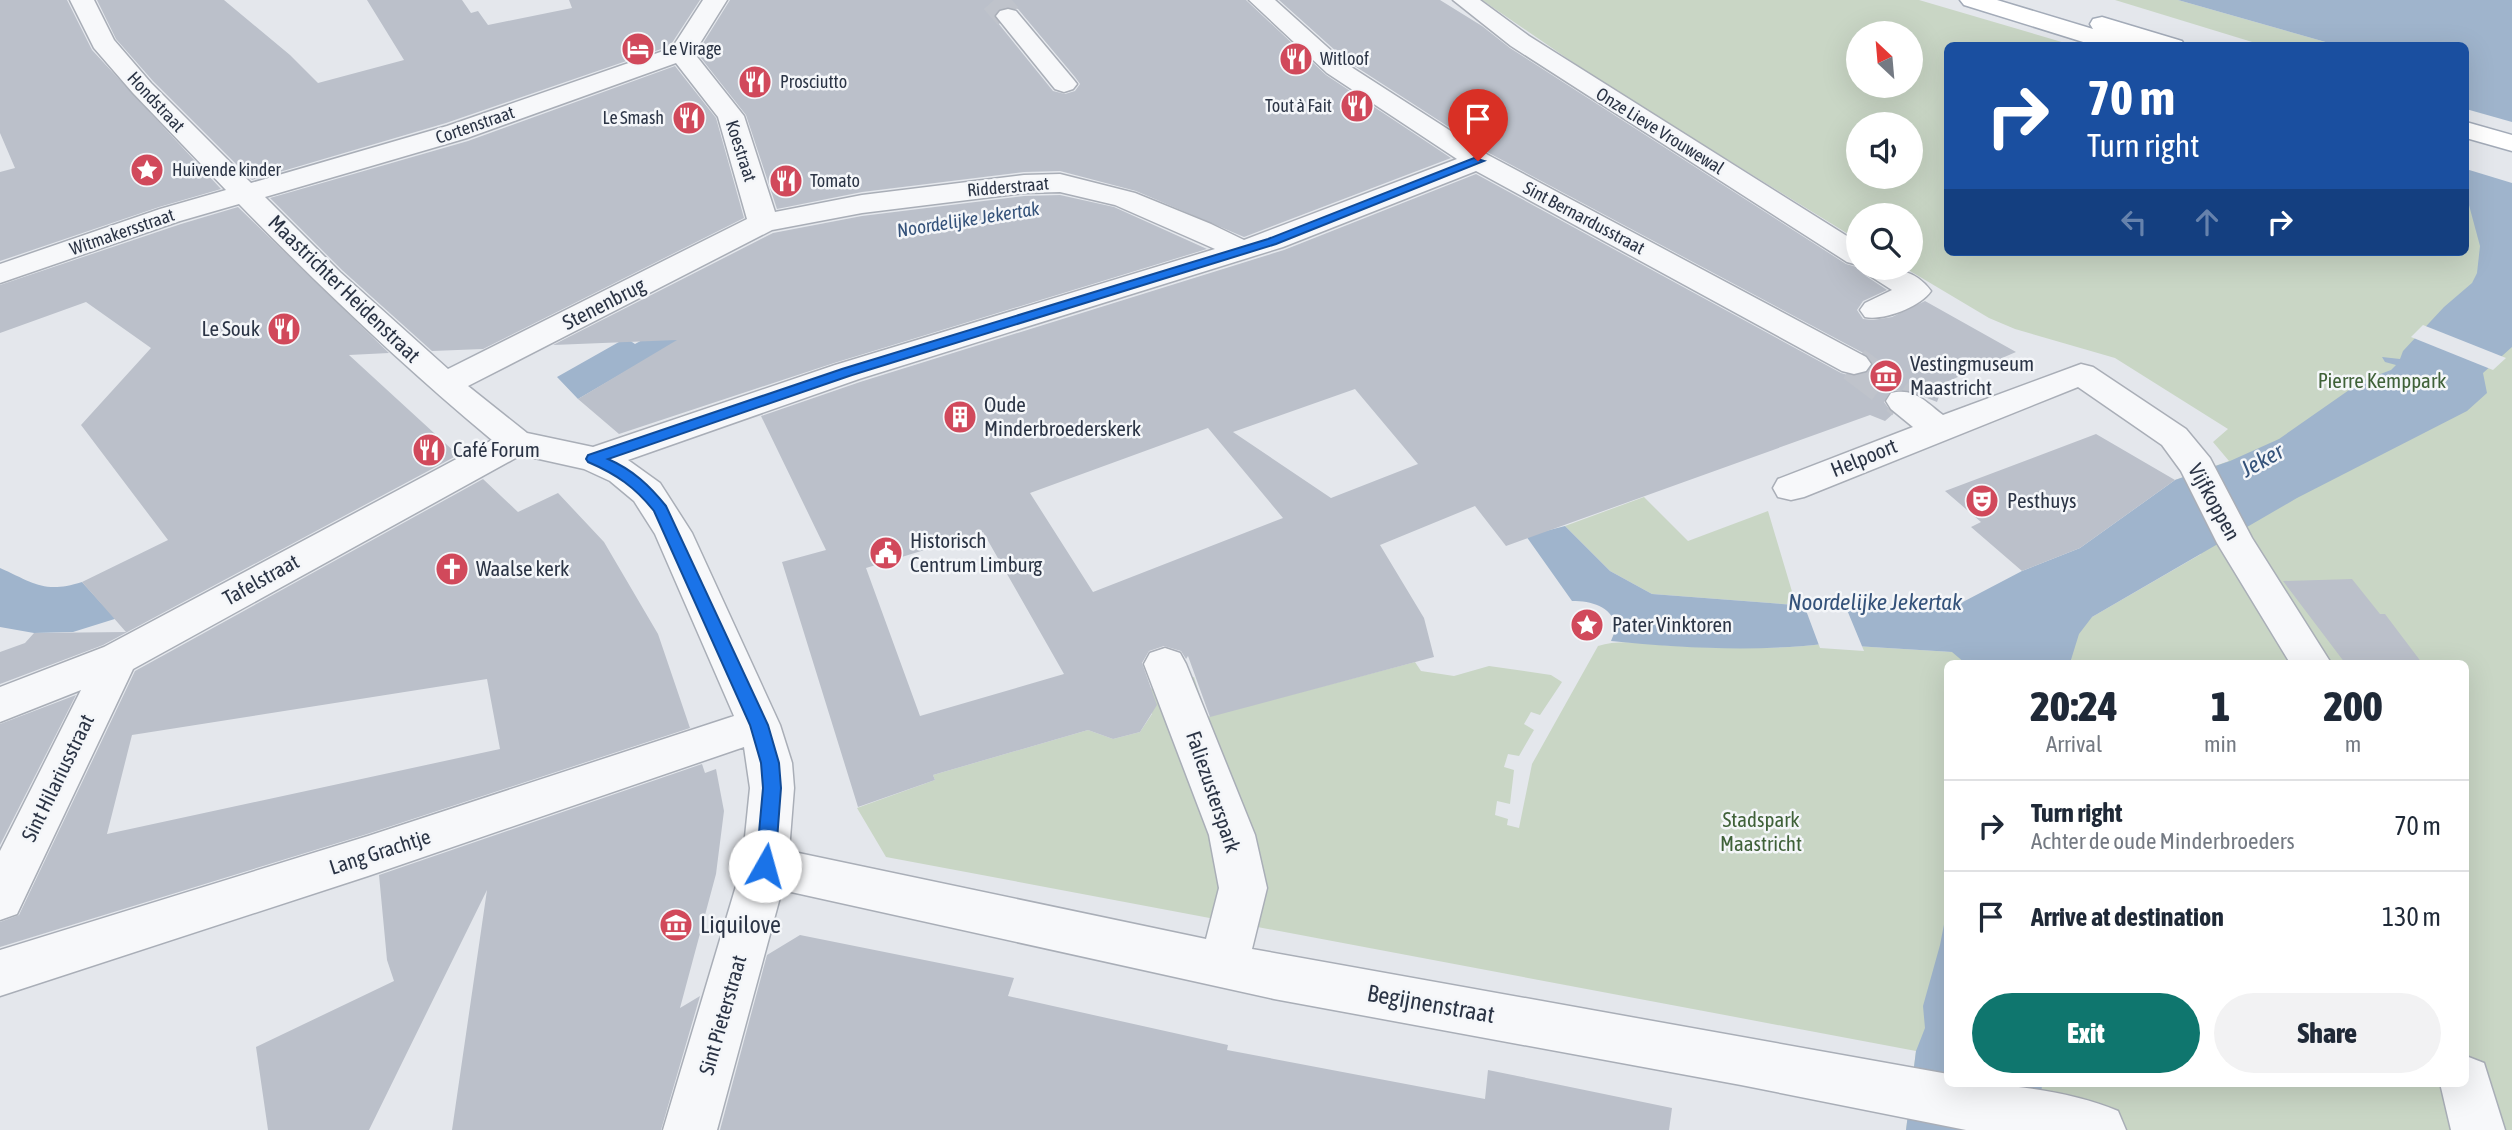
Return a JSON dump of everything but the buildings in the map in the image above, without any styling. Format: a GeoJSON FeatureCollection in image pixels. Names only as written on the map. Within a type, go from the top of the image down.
{"type":"FeatureCollection","features":[{"type":"Feature","properties":{"kind":"main road"},"geometry":{"type":"LineString","coordinates":[[1972,0],[2111,42]]}},
{"type":"Feature","properties":{"kind":"main road"},"geometry":{"type":"LineString","coordinates":[[2024,0],[2160,42]]}},
{"type":"Feature","properties":{"kind":"main road"},"geometry":{"type":"LineString","coordinates":[[2469,131],[2512,143]]}},
{"type":"Feature","properties":{"kind":"main road"},"geometry":{"type":"LineString","coordinates":[[2469,146],[2512,158]]}},
{"type":"Feature","properties":{"kind":"street","name":"Hondstraat"},"geometry":{"type":"LineString","coordinates":[[82,0],[96,30],[111,53],[244,193]]}},
{"type":"Feature","properties":{"kind":"street"},"geometry":{"type":"LineString","coordinates":[[687,44],[716,0]]}},
{"type":"Feature","properties":{"kind":"street","name":"Sint Bernardusstraat"},"geometry":{"type":"LineString","coordinates":[[1261,0],[1336,68],[1478,161],[1854,364]]}},
{"type":"Feature","properties":{"kind":"street","name":"Onze Lieve Vrouwewal"},"geometry":{"type":"LineString","coordinates":[[1465,0],[1520,41],[1846,248]]}},
{"type":"Feature","properties":{"kind":"street"},"geometry":{"type":"LineString","coordinates":[[1008,16],[1064,83]]}},
{"type":"Feature","properties":{"kind":"street","name":"Cortenstraat"},"geometry":{"type":"LineString","coordinates":[[244,193],[457,132],[687,44]]}},
{"type":"Feature","properties":{"kind":"street","name":"Koestraat"},"geometry":{"type":"LineString","coordinates":[[687,44],[731,116],[763,223]]}},
{"type":"Feature","properties":{"kind":"street"},"geometry":{"type":"LineString","coordinates":[[594,459],[847,372],[1242,251],[1478,161]]}},
{"type":"Feature","properties":{"kind":"street","name":"Ridderstraat"},"geometry":{"type":"LineString","coordinates":[[763,223],[903,198],[1024,184],[1060,183],[1125,199],[1201,230],[1242,251]]}},
{"type":"Feature","properties":{"kind":"street","name":"Witmakersstraat"},"geometry":{"type":"LineString","coordinates":[[0,274],[170,215],[244,193]]}},
{"type":"Feature","properties":{"kind":"street","name":"Maastrichter Heidenstraat"},"geometry":{"type":"LineString","coordinates":[[244,193],[330,279],[445,384]]}},
{"type":"Feature","properties":{"kind":"street","name":"Stenenbrug"},"geometry":{"type":"LineString","coordinates":[[445,384],[763,223]]}},
{"type":"Feature","properties":{"kind":"street"},"geometry":{"type":"LineString","coordinates":[[1876,310],[1915,291],[1897,280]]}},
{"type":"Feature","properties":{"kind":"street","name":"Helpoort"},"geometry":{"type":"LineString","coordinates":[[1791,488],[2081,374]]}},
{"type":"Feature","properties":{"kind":"street","name":"Vijfkoppen"},"geometry":{"type":"LineString","coordinates":[[2081,374],[2174,437],[2197,467],[2236,543],[2309,660]]}},
{"type":"Feature","properties":{"kind":"street","name":"Sint Pieterstraat"},"geometry":{"type":"LineString","coordinates":[[445,384],[516,442],[594,459],[623,472],[647,492],[661,509],[759,725],[770,763],[772,788],[765,866],[690,1130]]}},
{"type":"Feature","properties":{"kind":"street"},"geometry":{"type":"LineString","coordinates":[[1903,401],[1938,429]]}},
{"type":"Feature","properties":{"kind":"street","name":"Tafelstraat"},"geometry":{"type":"LineString","coordinates":[[0,705],[118,658],[516,442]]}},
{"type":"Feature","properties":{"kind":"street","name":"Sint Hilariusstraat"},"geometry":{"type":"LineString","coordinates":[[0,900],[118,658]]}},
{"type":"Feature","properties":{"kind":"street","name":"Faliezusterspark"},"geometry":{"type":"LineString","coordinates":[[1165,664],[1232,835],[1243,888],[1224,964]]}},
{"type":"Feature","properties":{"kind":"street","name":"Lang Grachtje"},"geometry":{"type":"LineString","coordinates":[[0,973],[368,856],[759,725]]}},
{"type":"Feature","properties":{"kind":"street","name":"Begijnenstraat"},"geometry":{"type":"LineString","coordinates":[[765,866],[1288,979],[1741,1060],[2078,1126]]}},
{"type":"Feature","properties":{"kind":"street"},"geometry":{"type":"LineString","coordinates":[[2467,1087],[2478,1130]]}},
{"type":"Feature","properties":{"kind":"green space","name":"Stadspark Maastricht"},"geometry":{"type":"Polygon","coordinates":[[[1482,0],[1919,0],[2062,42],[1944,42],[1944,256],[2469,256],[2469,170],[2512,183],[2512,1130],[1906,1130],[1916,1051],[886,857],[857,808],[935,780],[933,775],[1088,730],[1113,739],[1140,732],[1152,714],[1142,691],[1194,677],[1207,717],[1415,662],[1421,671],[1454,676],[1489,666],[1551,675],[1562,682],[1540,715],[1531,712],[1524,724],[1534,730],[1519,756],[1508,754],[1504,767],[1514,770],[1510,804],[1497,801],[1495,815],[1508,819],[1507,825],[1519,828],[1532,764],[1598,646],[1627,642],[1750,648],[1823,644],[1952,652],[2092,617],[2201,554],[2175,480],[2229,461],[2213,442],[2228,429],[2115,358],[2015,329],[1989,318],[1923,279],[1923,203],[1846,203],[1846,233],[1600,81],[1482,0]]]}},
{"type":"Feature","properties":{"kind":"green space"},"geometry":{"type":"Polygon","coordinates":[[[2115,0],[2178,0],[2325,42],[2252,42],[2115,0]]]}},
{"type":"Feature","properties":{"kind":"green space"},"geometry":{"type":"Polygon","coordinates":[[[1644,497],[1688,541],[1768,511],[1796,605],[1652,594],[1610,571],[1565,526],[1644,497]]]}},
{"type":"Feature","properties":{"kind":"water","name":"Jeker"},"geometry":{"type":"Polygon","coordinates":[[[2178,0],[2512,0],[2512,347],[2483,373],[2487,393],[2467,411],[2297,498],[2092,617],[2079,634],[2071,660],[1961,660],[1952,652],[1823,644],[1717,648],[1611,641],[1617,626],[1610,614],[1599,606],[1572,601],[1526,536],[1565,526],[1610,571],[1652,594],[1796,605],[1944,608],[1959,604],[2022,571],[2080,548],[2175,480],[2230,461],[2279,439],[2362,381],[2391,370],[2396,365],[2385,362],[2382,357],[2400,359],[2403,351],[2444,307],[2472,283],[2477,273],[2480,246],[2469,205],[2469,42],[2325,42],[2178,0]]]}},
{"type":"Feature","properties":{"kind":"water"},"geometry":{"type":"Polygon","coordinates":[[[693,312],[709,323],[578,399],[557,377],[626,338],[635,344],[693,312]]]}},
{"type":"Feature","properties":{"kind":"water"},"geometry":{"type":"Polygon","coordinates":[[[0,568],[48,587],[82,582],[101,603],[121,617],[73,632],[34,633],[0,627],[0,568]]]}},
{"type":"Feature","properties":{"kind":"water"},"geometry":{"type":"Polygon","coordinates":[[[1944,924],[1944,1087],[2042,1087],[2039,1130],[1906,1130],[1916,1051],[1925,1028],[1923,1006],[1944,924]]]}},
{"type":"Feature","properties":{"kind":"pier"},"geometry":{"type":"Polygon","coordinates":[[[2469,110],[2512,122],[2512,183],[2469,170],[2469,110]]]}},
{"type":"Feature","properties":{"kind":"pier"},"geometry":{"type":"Polygon","coordinates":[[[2423,325],[2506,358],[2493,370],[2411,337],[2423,325]]]}},
{"type":"Feature","properties":{"kind":"pier"},"geometry":{"type":"Polygon","coordinates":[[[1810,602],[1845,605],[1864,651],[1820,648],[1804,605],[1811,605],[1810,602]]]}},
{"type":"Feature","properties":{"kind":"tunnel"},"geometry":{"type":"LineString","coordinates":[[994,0],[1008,16]]}},
{"type":"Feature","properties":{"kind":"tunnel"},"geometry":{"type":"LineString","coordinates":[[1854,364],[1903,401]]}},
{"type":"Feature","properties":{"kind":"place","name":"Le Virage"},"geometry":{"type":"Point","coordinates":[638,49]}},
{"type":"Feature","properties":{"kind":"place","name":"Witloof"},"geometry":{"type":"Point","coordinates":[1296,59]}},
{"type":"Feature","properties":{"kind":"place","name":"Prosciutto"},"geometry":{"type":"Point","coordinates":[755,82]}},
{"type":"Feature","properties":{"kind":"place","name":"Tout à Fait"},"geometry":{"type":"Point","coordinates":[1357,106]}},
{"type":"Feature","properties":{"kind":"place","name":"Le Smash"},"geometry":{"type":"Point","coordinates":[689,118]}},
{"type":"Feature","properties":{"kind":"place","name":"Huivende kinder"},"geometry":{"type":"Point","coordinates":[147,170]}},
{"type":"Feature","properties":{"kind":"place","name":"Tomato"},"geometry":{"type":"Point","coordinates":[786,181]}},
{"type":"Feature","properties":{"kind":"place","name":"Le Souk"},"geometry":{"type":"Point","coordinates":[284,329]}},
{"type":"Feature","properties":{"kind":"place","name":"Vestingmuseum Maastricht"},"geometry":{"type":"Point","coordinates":[1886,376]}},
{"type":"Feature","properties":{"kind":"place","name":"Oude Minderbroederskerk"},"geometry":{"type":"Point","coordinates":[960,417]}},
{"type":"Feature","properties":{"kind":"place","name":"Café Forum"},"geometry":{"type":"Point","coordinates":[429,450]}},
{"type":"Feature","properties":{"kind":"place","name":"Pesthuys"},"geometry":{"type":"Point","coordinates":[1982,501]}},
{"type":"Feature","properties":{"kind":"place","name":"Historisch Centrum Limburg"},"geometry":{"type":"Point","coordinates":[886,553]}},
{"type":"Feature","properties":{"kind":"place","name":"Waalse kerk"},"geometry":{"type":"Point","coordinates":[452,569]}},
{"type":"Feature","properties":{"kind":"place","name":"Pater Vinktoren"},"geometry":{"type":"Point","coordinates":[1587,625]}},
{"type":"Feature","properties":{"kind":"place","name":"Liquilove"},"geometry":{"type":"Point","coordinates":[676,925]}},
{"type":"Feature","properties":{"kind":"route"},"geometry":{"type":"LineString","coordinates":[[765,866],[772,788],[770,763],[759,725],[661,509],[647,492],[623,472],[594,459],[847,372],[1272,241],[1478,161]]}},
{"type":"Feature","properties":{"kind":"water label","name":"Noordelijke Jekertak"},"geometry":{"type":"Point","coordinates":[968,219]}},
{"type":"Feature","properties":{"kind":"water label","name":"Noordelijke Jekertak"},"geometry":{"type":"Point","coordinates":[1875,602]}},
{"type":"Feature","properties":{"kind":"park label","name":"Pierre Kemppark"},"geometry":{"type":"Point","coordinates":[2382,381]}}]}
